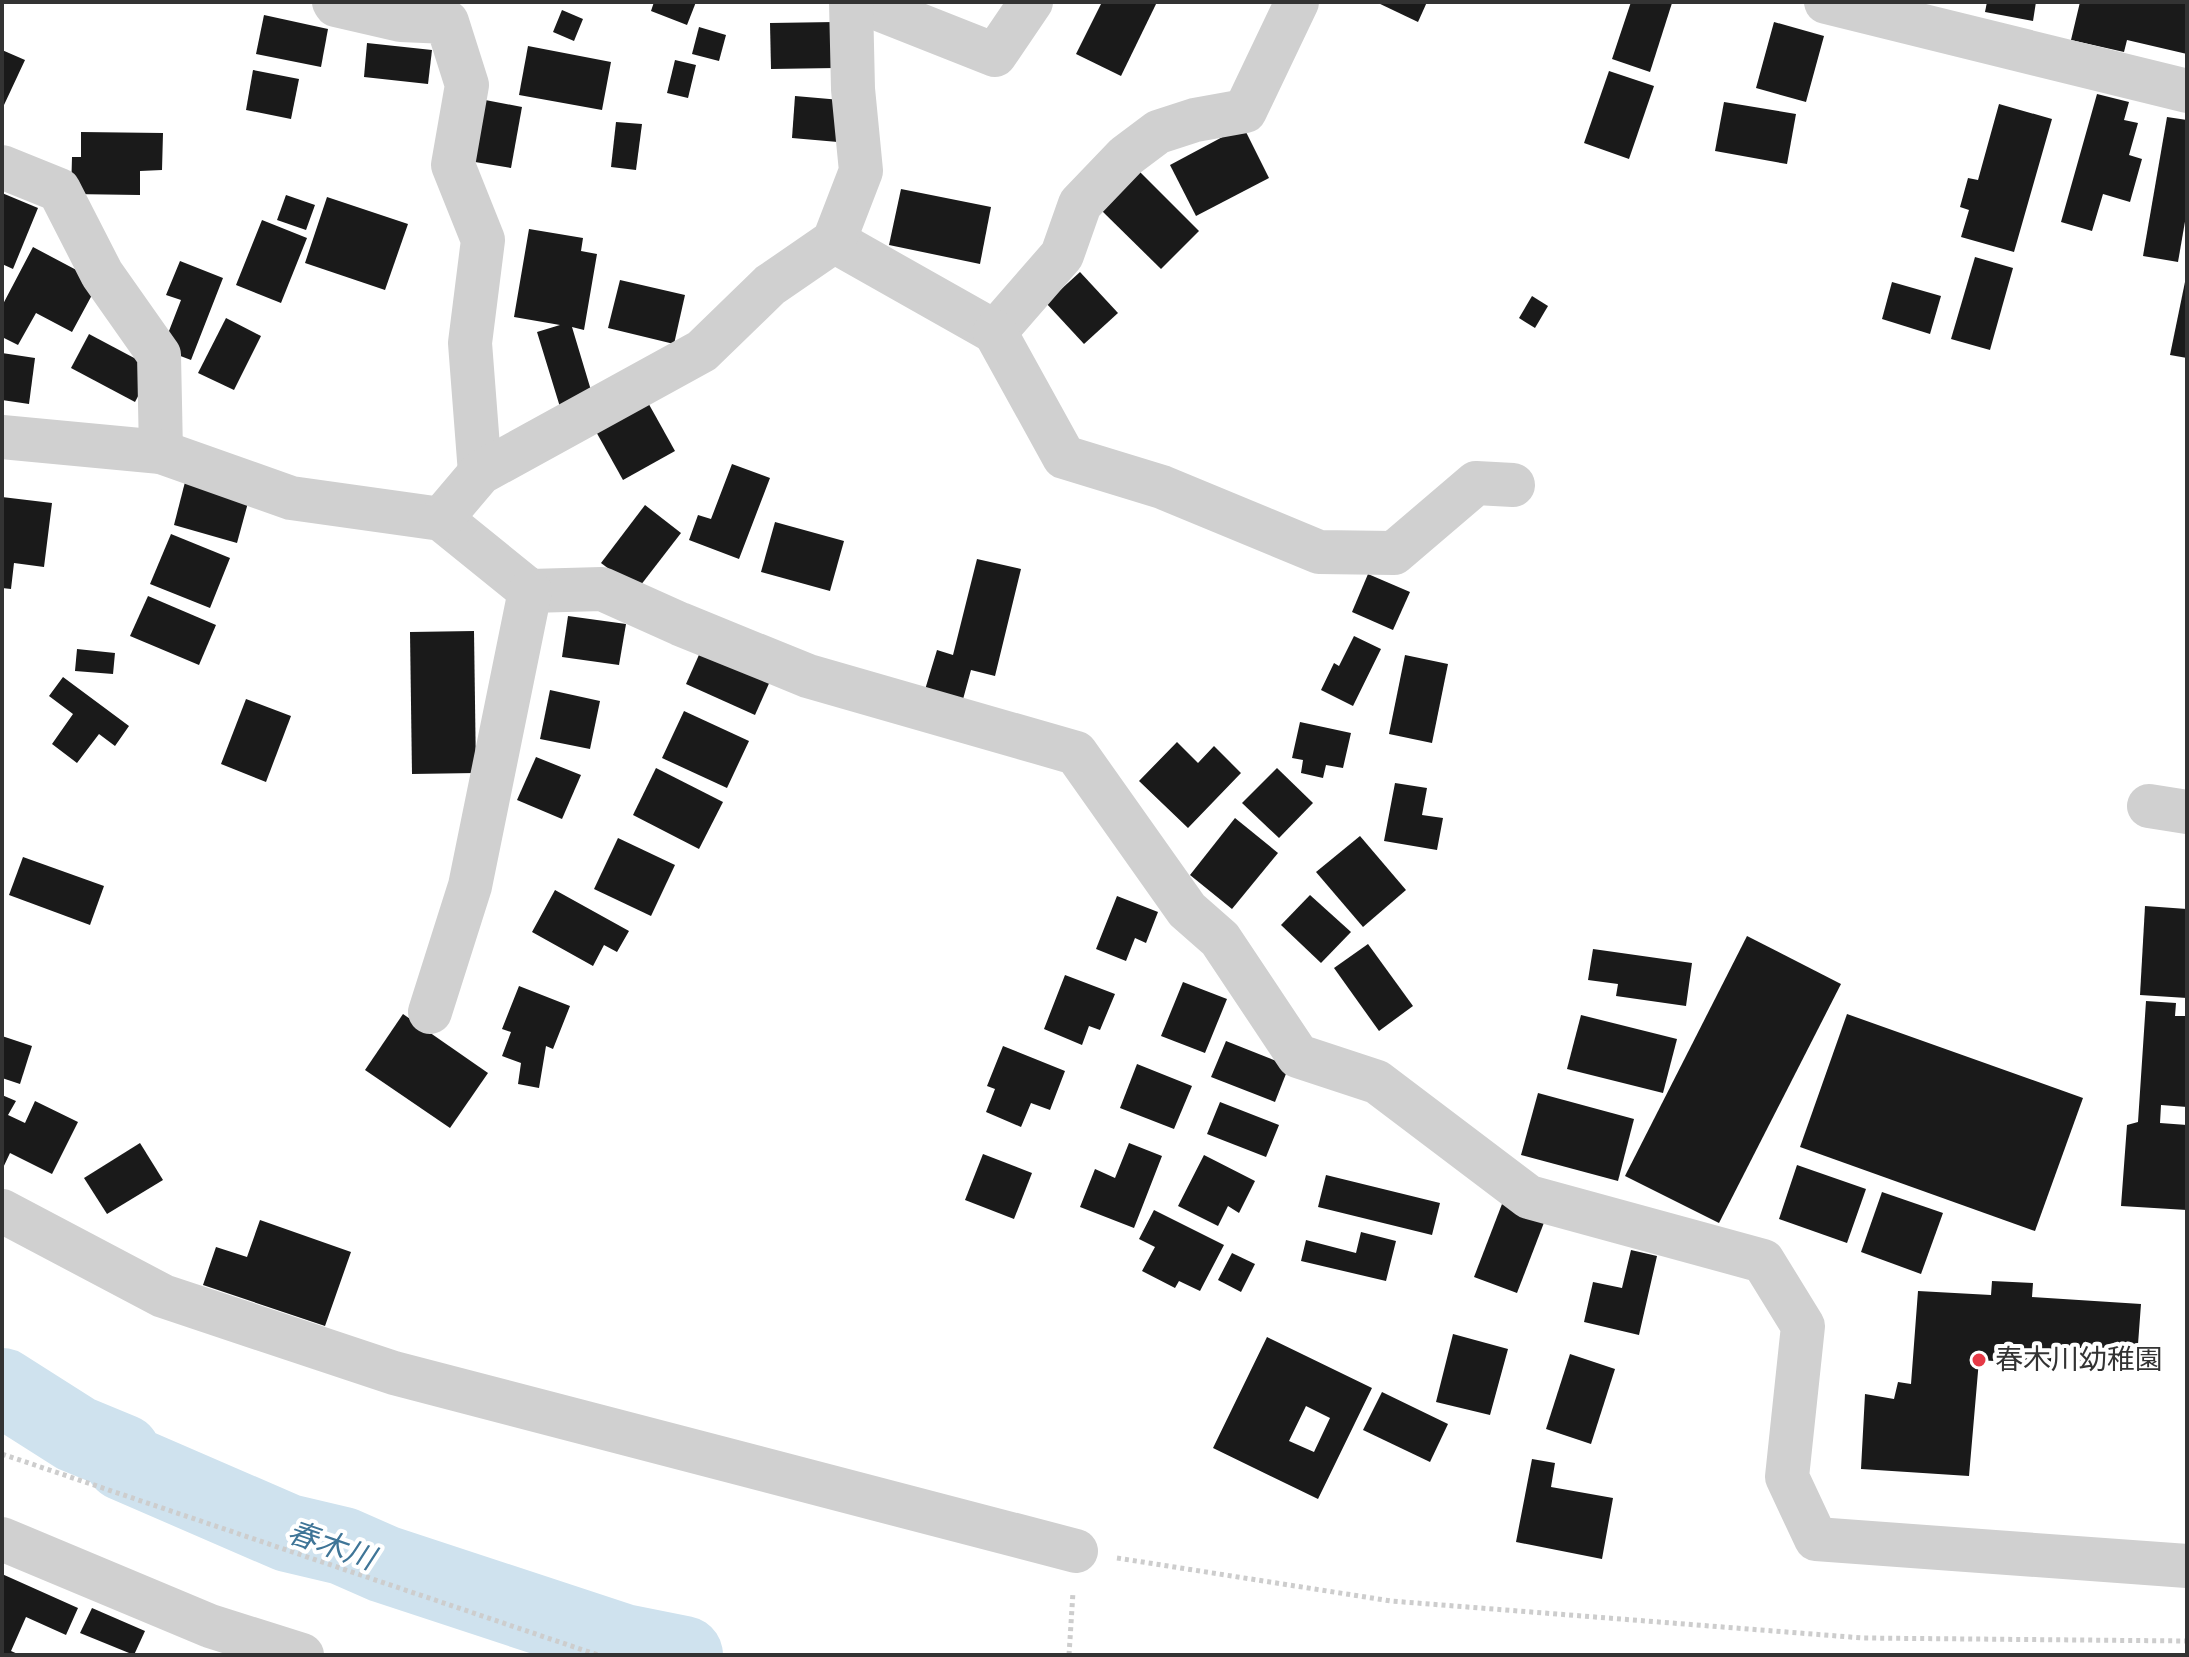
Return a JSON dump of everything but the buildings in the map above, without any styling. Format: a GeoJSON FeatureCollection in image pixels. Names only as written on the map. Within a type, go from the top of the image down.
{"type":"FeatureCollection","features":[{"type":"Feature","properties":{"kind":"street"},"geometry":{"type":"LineString","coordinates":[[334,2],[401,20],[456,12],[467,85],[453,165],[483,240],[470,343],[480,473]]}},
{"type":"Feature","properties":{"kind":"street"},"geometry":{"type":"LineString","coordinates":[[441,519],[480,473],[702,351],[770,285],[834,241],[861,171],[853,89],[851,2]]}},
{"type":"Feature","properties":{"kind":"street"},"geometry":{"type":"LineString","coordinates":[[861,2],[995,55],[1031,2]]}},
{"type":"Feature","properties":{"kind":"street"},"geometry":{"type":"LineString","coordinates":[[995,332],[1062,255],[1080,204],[1126,156],[1158,132],[1195,120],[1245,111],[1297,2]]}},
{"type":"Feature","properties":{"kind":"street"},"geometry":{"type":"LineString","coordinates":[[1826,2],[2187,91]]}},
{"type":"Feature","properties":{"kind":"street"},"geometry":{"type":"LineString","coordinates":[[2,167],[59,190],[102,274],[159,355],[161,452]]}},
{"type":"Feature","properties":{"kind":"street"},"geometry":{"type":"LineString","coordinates":[[834,241],[995,332],[1064,457],[1162,487],[1319,552],[1394,553],[1476,483],[1513,485]]}},
{"type":"Feature","properties":{"kind":"street"},"geometry":{"type":"LineString","coordinates":[[2,437],[161,452],[291,498],[441,519],[530,591],[602,589],[808,676],[1076,753],[1187,910],[1220,939],[1298,1056],[1377,1082],[1529,1197],[1763,1261],[1803,1326],[1787,1477],[1816,1539],[2187,1566]]}},
{"type":"Feature","properties":{"kind":"street"},"geometry":{"type":"LineString","coordinates":[[430,1012],[470,886],[530,591]]}},
{"type":"Feature","properties":{"kind":"street"},"geometry":{"type":"LineString","coordinates":[[2,1211],[163,1296],[394,1373],[1076,1551]]}},
{"type":"Feature","properties":{"kind":"street"},"geometry":{"type":"LineString","coordinates":[[2,1539],[208,1640],[302,1655]]}},
{"type":"Feature","properties":{"kind":"path"},"geometry":{"type":"LineString","coordinates":[[2,1454],[598,1655]]}},
{"type":"Feature","properties":{"kind":"path"},"geometry":{"type":"LineString","coordinates":[[1069,1655],[1076,1551],[1391,1601],[1863,1638],[2187,1641]]}},
{"type":"Feature","properties":{"kind":"waterway","name":"春木川"},"geometry":{"type":"LineString","coordinates":[[2,1387],[76,1434],[122,1453],[124,1462],[288,1533],[343,1546],[384,1564],[624,1643],[684,1655]]}},
{"type":"Feature","properties":{"kind":"place","name":"春木川幼稚園"},"geometry":{"type":"Point","coordinates":[1979,1360]}}]}
